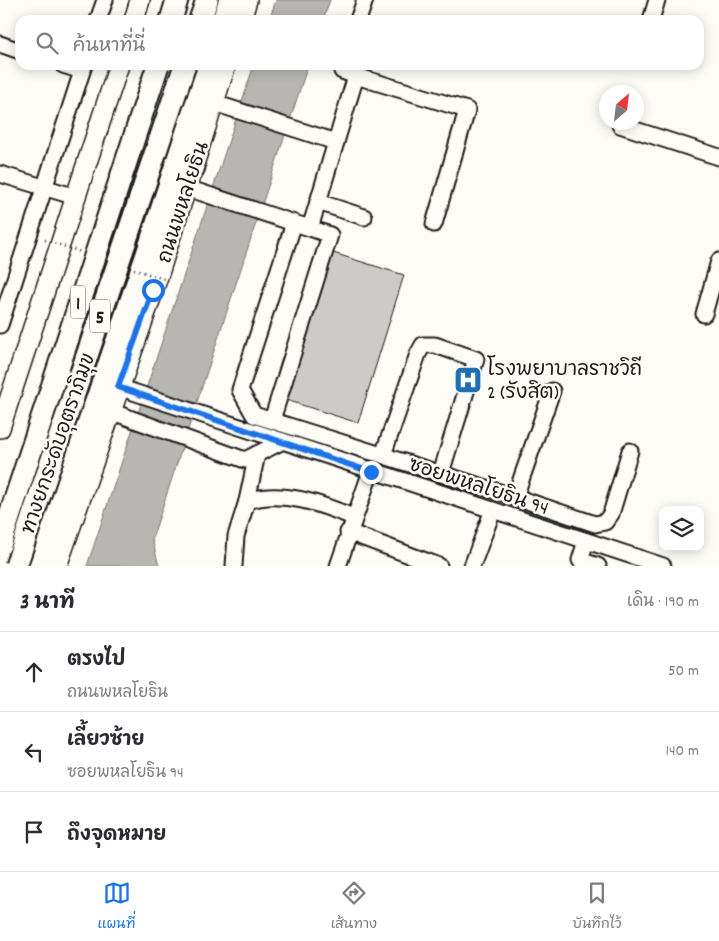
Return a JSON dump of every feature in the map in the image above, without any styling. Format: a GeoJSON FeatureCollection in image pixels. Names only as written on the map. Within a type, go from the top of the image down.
{"type":"FeatureCollection","features":[{"type":"Feature","properties":{"kind":"highway"},"geometry":{"type":"LineString","coordinates":[[174,15],[178,0]]}},
{"type":"Feature","properties":{"kind":"highway"},"geometry":{"type":"LineString","coordinates":[[202,15],[207,0]]}},
{"type":"Feature","properties":{"kind":"highway"},"geometry":{"type":"LineString","coordinates":[[225,15],[230,0]]}},
{"type":"Feature","properties":{"kind":"highway","name":"1"},"geometry":{"type":"LineString","coordinates":[[0,538],[155,70]]}},
{"type":"Feature","properties":{"kind":"highway","name":"ทางยกระดับอุตราภิมุข"},"geometry":{"type":"LineString","coordinates":[[0,545],[155,70]]}},
{"type":"Feature","properties":{"kind":"highway","name":"ทางยกระดับอุตราภิมุข"},"geometry":{"type":"LineString","coordinates":[[16,566],[183,70]]}},
{"type":"Feature","properties":{"kind":"highway","name":"ถนนพหลโยธิน"},"geometry":{"type":"LineString","coordinates":[[39,566],[147,254],[206,70]]}},
{"type":"Feature","properties":{"kind":"highway"},"geometry":{"type":"LineString","coordinates":[[147,254],[194,167]]}},
{"type":"Feature","properties":{"kind":"main road"},"geometry":{"type":"LineString","coordinates":[[136,15],[140,0]]}},
{"type":"Feature","properties":{"kind":"main road"},"geometry":{"type":"LineString","coordinates":[[242,15],[247,0]]}},
{"type":"Feature","properties":{"kind":"main road","name":"1"},"geometry":{"type":"LineString","coordinates":[[2,418],[117,70]]}},
{"type":"Feature","properties":{"kind":"main road","name":"ถนนพหลโยธิน"},"geometry":{"type":"LineString","coordinates":[[57,566],[118,387],[192,189],[194,167],[220,105],[225,70]]}},
{"type":"Feature","properties":{"kind":"street"},"geometry":{"type":"LineString","coordinates":[[100,15],[105,0]]}},
{"type":"Feature","properties":{"kind":"street"},"geometry":{"type":"LineString","coordinates":[[360,15],[365,0]]}},
{"type":"Feature","properties":{"kind":"street"},"geometry":{"type":"LineString","coordinates":[[652,15],[657,0]]}},
{"type":"Feature","properties":{"kind":"street"},"geometry":{"type":"LineString","coordinates":[[0,44],[15,49]]}},
{"type":"Feature","properties":{"kind":"street"},"geometry":{"type":"LineString","coordinates":[[0,325],[82,70]]}},
{"type":"Feature","properties":{"kind":"street"},"geometry":{"type":"LineString","coordinates":[[343,70],[342,72],[467,110],[434,224]]}},
{"type":"Feature","properties":{"kind":"street"},"geometry":{"type":"LineString","coordinates":[[310,228],[356,76]]}},
{"type":"Feature","properties":{"kind":"street"},"geometry":{"type":"LineString","coordinates":[[220,105],[336,142]]}},
{"type":"Feature","properties":{"kind":"street"},"geometry":{"type":"LineString","coordinates":[[635,130],[719,157]]}},
{"type":"Feature","properties":{"kind":"street"},"geometry":{"type":"LineString","coordinates":[[0,174],[76,197]]}},
{"type":"Feature","properties":{"kind":"street"},"geometry":{"type":"LineString","coordinates":[[192,189],[330,235],[272,420]]}},
{"type":"Feature","properties":{"kind":"street"},"geometry":{"type":"LineString","coordinates":[[318,202],[364,217]]}},
{"type":"Feature","properties":{"kind":"street"},"geometry":{"type":"LineString","coordinates":[[294,224],[240,390],[254,415],[441,473],[595,524],[605,522],[611,514],[630,451]]}},
{"type":"Feature","properties":{"kind":"street"},"geometry":{"type":"LineString","coordinates":[[704,314],[719,261]]}},
{"type":"Feature","properties":{"kind":"street"},"geometry":{"type":"LineString","coordinates":[[383,455],[418,354],[423,345],[435,345],[476,359],[441,473]]}},
{"type":"Feature","properties":{"kind":"street","name":"ซอยพหลโยธิน 94"},"geometry":{"type":"LineString","coordinates":[[118,387],[371,472],[662,566]]}},
{"type":"Feature","properties":{"kind":"street"},"geometry":{"type":"LineString","coordinates":[[515,497],[552,391]]}},
{"type":"Feature","properties":{"kind":"street"},"geometry":{"type":"LineString","coordinates":[[110,412],[245,460],[282,442]]}},
{"type":"Feature","properties":{"kind":"street"},"geometry":{"type":"LineString","coordinates":[[234,566],[236,536],[247,501],[257,454]]}},
{"type":"Feature","properties":{"kind":"street"},"geometry":{"type":"LineString","coordinates":[[338,566],[348,532],[371,472]]}},
{"type":"Feature","properties":{"kind":"street"},"geometry":{"type":"LineString","coordinates":[[247,501],[258,497],[273,496],[320,504],[354,517]]}},
{"type":"Feature","properties":{"kind":"street"},"geometry":{"type":"LineString","coordinates":[[472,566],[493,510]]}},
{"type":"Feature","properties":{"kind":"street"},"geometry":{"type":"LineString","coordinates":[[348,532],[439,566]]}},
{"type":"Feature","properties":{"kind":"street"},"geometry":{"type":"LineString","coordinates":[[586,541],[580,560],[598,566]]}},
{"type":"Feature","properties":{"kind":"shaded area"},"geometry":{"type":"Polygon","coordinates":[[[276,0],[330,0],[325,15],[271,15],[276,0]]]}},
{"type":"Feature","properties":{"kind":"shaded area"},"geometry":{"type":"Polygon","coordinates":[[[252,70],[306,70],[152,539],[159,566],[87,566],[252,70]]]}},
{"type":"Feature","properties":{"kind":"building"},"geometry":{"type":"Polygon","coordinates":[[[330,252],[404,275],[358,423],[283,399],[330,252]]]}},
{"type":"Feature","properties":{"kind":"place","name":"โรงพยาบาลราชวิถี 2 (รังสิต)"},"geometry":{"type":"Point","coordinates":[468,380]}},
{"type":"Feature","properties":{"kind":"route"},"geometry":{"type":"LineString","coordinates":[[153,290],[118,387],[371,472]]}}]}
